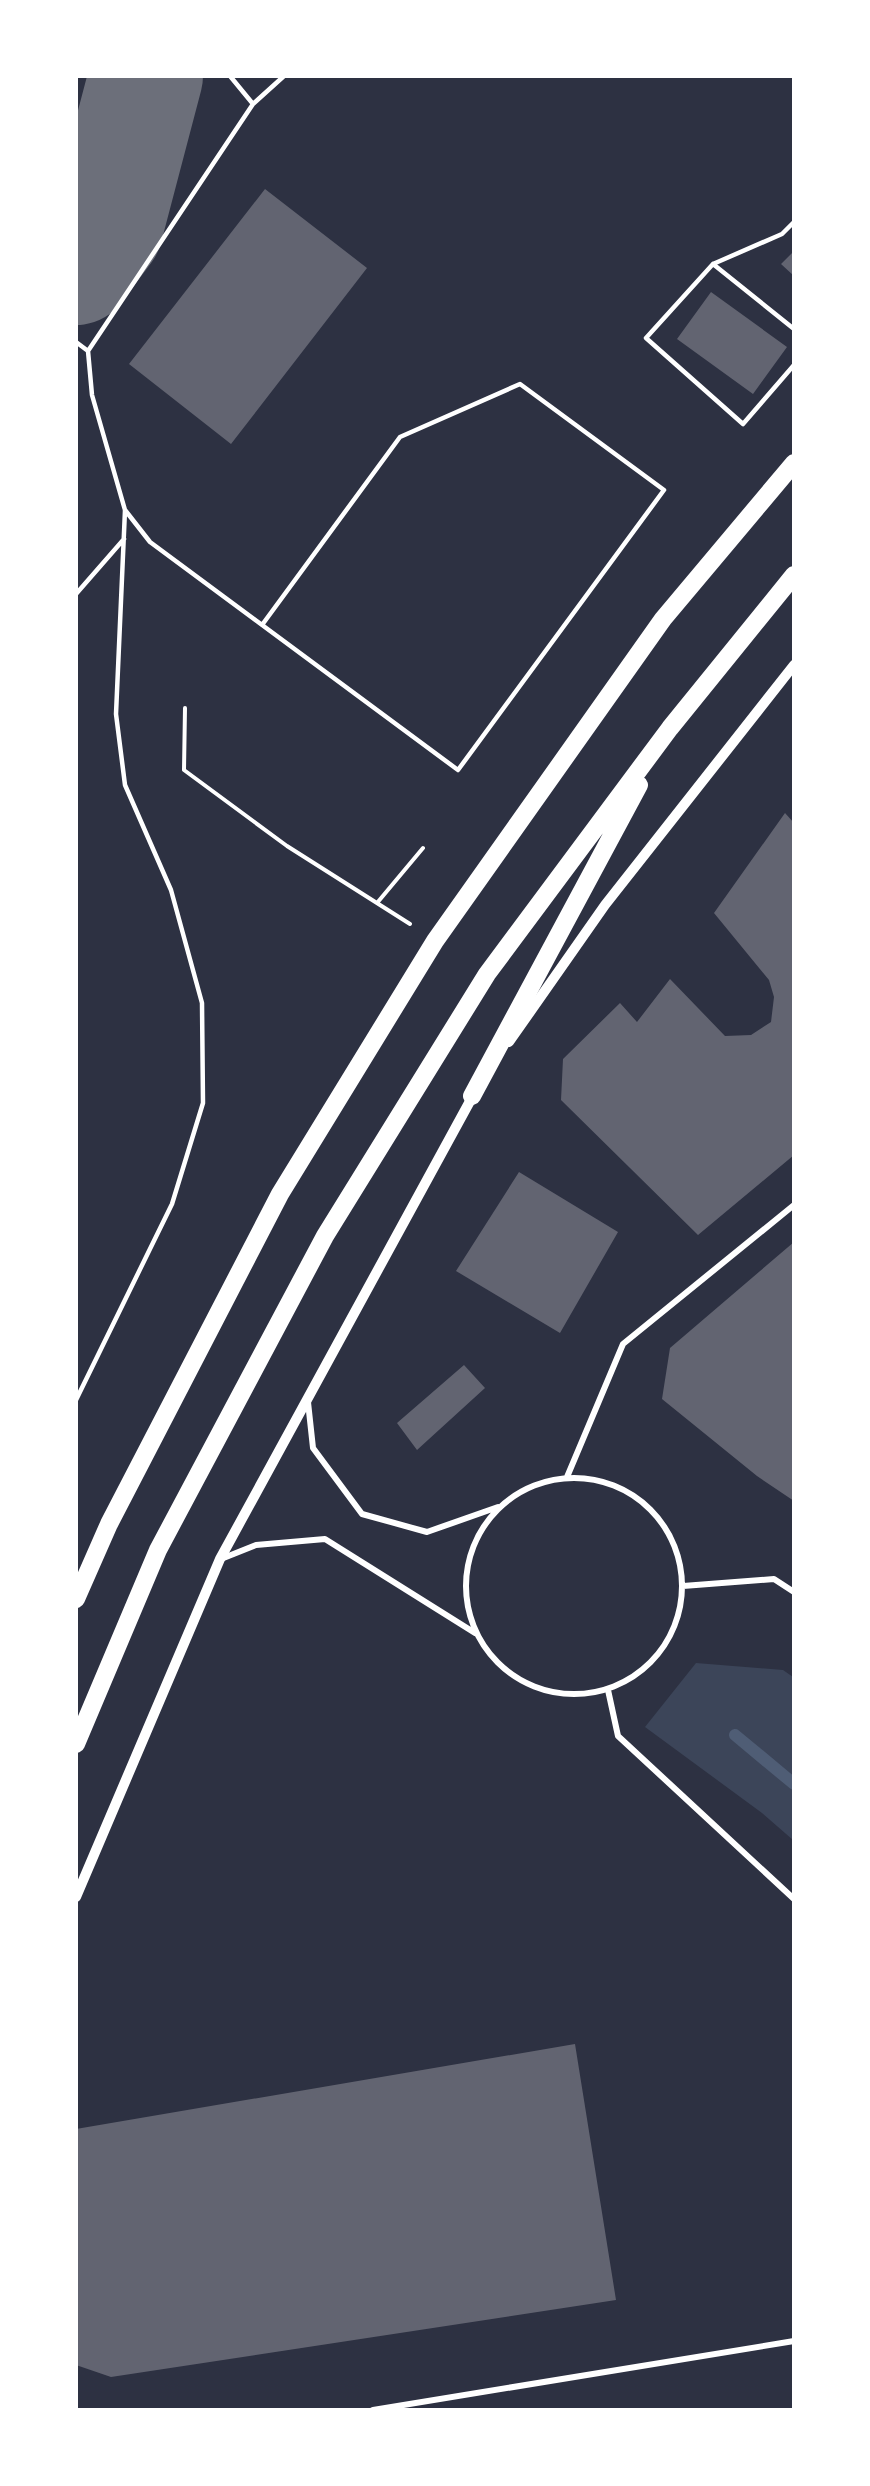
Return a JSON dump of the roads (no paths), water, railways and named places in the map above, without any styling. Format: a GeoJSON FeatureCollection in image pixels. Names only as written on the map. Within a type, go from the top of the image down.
{"type":"FeatureCollection","features":[{"type":"Feature","properties":{"kind":"highway"},"geometry":{"type":"LineString","coordinates":[[76,1599],[109,1524],[280,1194],[435,941],[663,619],[794,463]]}},
{"type":"Feature","properties":{"kind":"highway"},"geometry":{"type":"LineString","coordinates":[[76,1744],[158,1550],[326,1236],[487,974],[670,728],[794,575]]}},
{"type":"Feature","properties":{"kind":"highway"},"geometry":{"type":"LineString","coordinates":[[472,1096],[670,728]]}},
{"type":"Feature","properties":{"kind":"street"},"geometry":{"type":"LineString","coordinates":[[76,1898],[220,1559],[472,1096],[605,905],[794,665]]}},
{"type":"Feature","properties":{"kind":"street"},"geometry":{"type":"LineString","coordinates":[[567,1478],[623,1344],[794,1205]]}},
{"type":"Feature","properties":{"kind":"street"},"geometry":{"type":"LineString","coordinates":[[307,1399],[313,1449],[362,1514],[428,1532],[499,1507],[531,1486],[567,1478],[592,1479],[627,1492],[657,1515],[676,1548],[683,1586],[677,1623],[666,1644],[642,1672],[608,1690],[565,1695],[529,1686],[497,1664],[475,1633],[465,1596],[466,1573],[477,1537],[499,1507]]}},
{"type":"Feature","properties":{"kind":"street"},"geometry":{"type":"LineString","coordinates":[[220,1559],[256,1545],[325,1539],[475,1633]]}},
{"type":"Feature","properties":{"kind":"street"},"geometry":{"type":"LineString","coordinates":[[683,1586],[774,1579],[794,1592]]}},
{"type":"Feature","properties":{"kind":"street"},"geometry":{"type":"LineString","coordinates":[[608,1690],[618,1736],[794,1899]]}},
{"type":"Feature","properties":{"kind":"street"},"geometry":{"type":"LineString","coordinates":[[373,2409],[794,2341]]}},
{"type":"Feature","properties":{"kind":"lane"},"geometry":{"type":"LineString","coordinates":[[230,76],[253,104]]}},
{"type":"Feature","properties":{"kind":"lane"},"geometry":{"type":"LineString","coordinates":[[76,1400],[172,1204],[203,1103],[202,1003],[171,890],[125,785],[116,714],[125,510],[92,395],[88,351],[253,104],[284,76]]}},
{"type":"Feature","properties":{"kind":"lane"},"geometry":{"type":"LineString","coordinates":[[794,222],[782,234],[714,264],[646,338],[743,423],[794,365]]}},
{"type":"Feature","properties":{"kind":"lane"},"geometry":{"type":"LineString","coordinates":[[714,264],[794,329]]}},
{"type":"Feature","properties":{"kind":"lane"},"geometry":{"type":"LineString","coordinates":[[76,342],[88,351]]}},
{"type":"Feature","properties":{"kind":"lane"},"geometry":{"type":"LineString","coordinates":[[125,510],[150,542],[262,625],[458,770],[664,490],[520,384],[400,437],[262,625]]}},
{"type":"Feature","properties":{"kind":"lane"},"geometry":{"type":"LineString","coordinates":[[76,594],[124,539]]}},
{"type":"Feature","properties":{"kind":"waterway"},"geometry":{"type":"LineString","coordinates":[[735,1735],[794,1784]]}}]}
